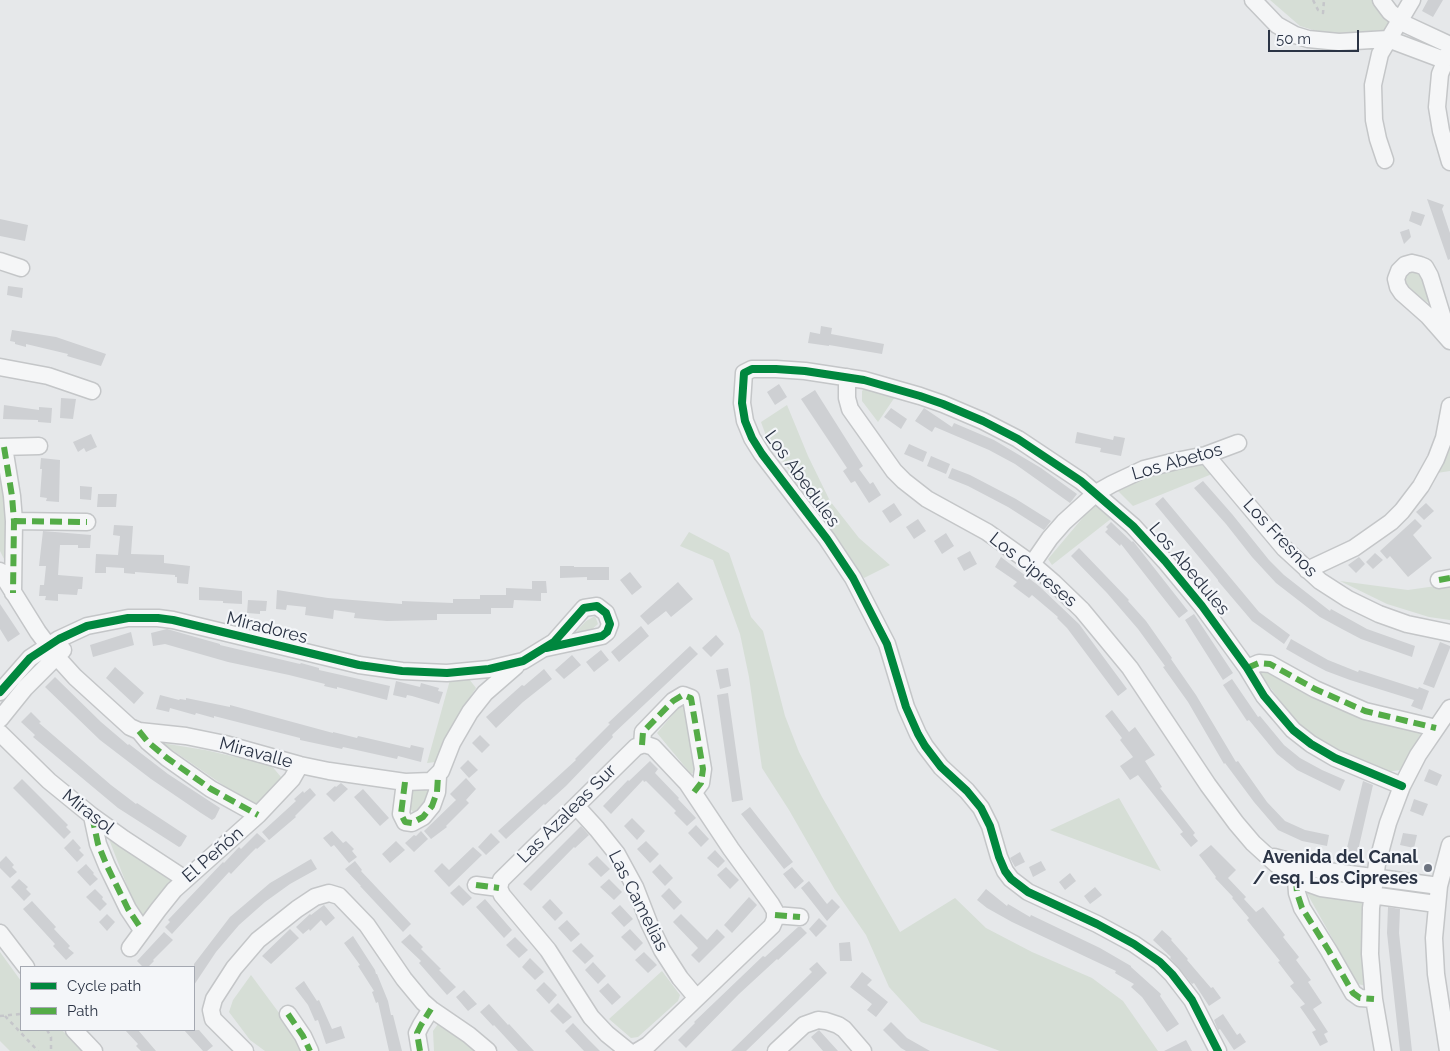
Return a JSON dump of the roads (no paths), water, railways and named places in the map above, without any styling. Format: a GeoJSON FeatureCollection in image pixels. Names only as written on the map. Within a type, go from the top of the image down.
{"type":"FeatureCollection","features":[{"type":"Feature","properties":{"kind":"street"},"geometry":{"type":"LineString","coordinates":[[1253,0],[1277,24],[1308,39],[1339,42],[1388,39],[1448,52]]}},
{"type":"Feature","properties":{"kind":"street"},"geometry":{"type":"LineString","coordinates":[[1381,0],[1390,12],[1400,20],[1448,52]]}},
{"type":"Feature","properties":{"kind":"street"},"geometry":{"type":"LineString","coordinates":[[1384,160],[1375,130],[1372,97],[1377,64],[1388,39],[1412,0]]}},
{"type":"Feature","properties":{"kind":"street"},"geometry":{"type":"LineString","coordinates":[[1448,52],[1438,84],[1437,107],[1441,131],[1450,162]]}},
{"type":"Feature","properties":{"kind":"street"},"geometry":{"type":"LineString","coordinates":[[0,261],[20,268]]}},
{"type":"Feature","properties":{"kind":"street"},"geometry":{"type":"LineString","coordinates":[[0,367],[48,376],[92,390]]}},
{"type":"Feature","properties":{"kind":"street","name":"Los Abedules"},"geometry":{"type":"LineString","coordinates":[[1218,1051],[1192,1000],[1178,981],[1160,962],[1134,944],[1097,924],[1038,898],[1019,885],[1005,871],[990,826],[981,808],[967,791],[941,768],[918,734],[906,707],[886,644],[853,578],[827,538],[762,454],[752,438],[745,422],[742,403],[743,379],[746,371],[752,368],[776,369],[847,377],[920,396],[984,421],[1042,454],[1096,493],[1133,526],[1202,606],[1274,709],[1302,738],[1335,758],[1402,786]]}},
{"type":"Feature","properties":{"kind":"street","name":"Los Cipreses"},"geometry":{"type":"LineString","coordinates":[[847,377],[846,393],[850,409],[880,453],[899,476],[927,498],[987,532],[1032,564],[1082,610],[1109,641],[1145,690],[1244,834],[1280,868],[1296,879],[1321,888],[1436,904]]}},
{"type":"Feature","properties":{"kind":"street"},"geometry":{"type":"LineString","coordinates":[[1307,570],[1354,548],[1391,522],[1412,499],[1447,438],[1450,406]]}},
{"type":"Feature","properties":{"kind":"street","name":"Los Abetos"},"geometry":{"type":"LineString","coordinates":[[1032,564],[1064,522],[1096,493],[1144,469],[1206,456],[1238,443]]}},
{"type":"Feature","properties":{"kind":"street"},"geometry":{"type":"LineString","coordinates":[[13,593],[14,521],[12,496],[2,447],[39,446]]}},
{"type":"Feature","properties":{"kind":"street","name":"Los Fresnos"},"geometry":{"type":"LineString","coordinates":[[1206,456],[1284,548],[1307,570],[1348,599],[1379,614],[1407,624],[1450,633]]}},
{"type":"Feature","properties":{"kind":"street"},"geometry":{"type":"LineString","coordinates":[[14,521],[87,522]]}},
{"type":"Feature","properties":{"kind":"street","name":"Miravalle"},"geometry":{"type":"LineString","coordinates":[[0,571],[52,651],[75,676],[130,727],[139,731],[186,736],[225,744],[300,765],[358,776],[405,782],[427,782],[438,776]]}},
{"type":"Feature","properties":{"kind":"street","name":"Miradores"},"geometry":{"type":"LineString","coordinates":[[0,719],[52,651],[74,631],[128,618],[173,620],[359,666],[402,672],[475,671],[502,667],[523,661],[546,648]]}},
{"type":"Feature","properties":{"kind":"street","name":"Miradores"},"geometry":{"type":"LineString","coordinates":[[0,692],[24,664],[52,651]]}},
{"type":"Feature","properties":{"kind":"street"},"geometry":{"type":"LineString","coordinates":[[405,782],[402,817],[405,822],[416,822],[432,806],[437,792],[438,776],[460,727],[485,693],[523,661]]}},
{"type":"Feature","properties":{"kind":"street"},"geometry":{"type":"LineString","coordinates":[[1246,668],[1259,663],[1270,664],[1315,689],[1357,708],[1386,717],[1417,722],[1436,728]]}},
{"type":"Feature","properties":{"kind":"street"},"geometry":{"type":"LineString","coordinates":[[475,671],[482,680],[485,693]]}},
{"type":"Feature","properties":{"kind":"street"},"geometry":{"type":"LineString","coordinates":[[644,1049],[772,926],[775,915],[771,904],[731,849],[694,792],[670,763],[653,747],[647,744],[642,745],[642,736],[646,729],[676,698],[683,695],[689,696],[692,701],[703,769],[701,783],[694,792]]}},
{"type":"Feature","properties":{"kind":"street"},"geometry":{"type":"LineString","coordinates":[[1383,1051],[1374,999],[1370,931],[1374,877],[1388,823],[1402,786],[1418,755],[1450,708]]}},
{"type":"Feature","properties":{"kind":"street"},"geometry":{"type":"LineString","coordinates":[[139,731],[166,758],[211,789],[258,815]]}},
{"type":"Feature","properties":{"kind":"street","name":"Mirasol"},"geometry":{"type":"LineString","coordinates":[[0,733],[50,781],[92,816],[185,879]]}},
{"type":"Feature","properties":{"kind":"street","name":"Las Azaleas Sur"},"geometry":{"type":"LineString","coordinates":[[500,888],[501,880],[577,807],[631,750],[642,745]]}},
{"type":"Feature","properties":{"kind":"street","name":"El Peñón"},"geometry":{"type":"LineString","coordinates":[[130,948],[142,930],[185,879],[258,815],[292,779],[300,765]]}},
{"type":"Feature","properties":{"kind":"street","name":"Las Camelias"},"geometry":{"type":"LineString","coordinates":[[577,807],[597,828],[617,854],[635,887],[662,950],[680,978],[696,997]]}},
{"type":"Feature","properties":{"kind":"street"},"geometry":{"type":"LineString","coordinates":[[92,816],[95,836],[107,866],[128,909],[142,930]]}},
{"type":"Feature","properties":{"kind":"street"},"geometry":{"type":"LineString","coordinates":[[1448,1051],[1444,991],[1434,956],[1436,904],[1450,845]]}},
{"type":"Feature","properties":{"kind":"street","name":"Los Cipreses"},"geometry":{"type":"LineString","coordinates":[[1267,854],[1284,861],[1320,870],[1439,886]]}},
{"type":"Feature","properties":{"kind":"street"},"geometry":{"type":"LineString","coordinates":[[1296,879],[1297,893],[1302,908],[1329,950],[1353,993],[1360,998],[1374,999]]}},
{"type":"Feature","properties":{"kind":"street"},"geometry":{"type":"LineString","coordinates":[[476,886],[500,888],[502,895],[548,950],[588,1012],[607,1034],[628,1051]]}},
{"type":"Feature","properties":{"kind":"street"},"geometry":{"type":"LineString","coordinates":[[245,1051],[215,1023],[211,1010],[214,999],[234,968],[258,940],[297,909],[322,895],[334,893],[342,898],[367,925],[404,979],[431,1009],[488,1051]]}},
{"type":"Feature","properties":{"kind":"street"},"geometry":{"type":"LineString","coordinates":[[775,915],[800,917]]}},
{"type":"Feature","properties":{"kind":"street"},"geometry":{"type":"LineString","coordinates":[[0,933],[25,966]]}},
{"type":"Feature","properties":{"kind":"street"},"geometry":{"type":"LineString","coordinates":[[420,1051],[417,1033],[431,1009]]}},
{"type":"Feature","properties":{"kind":"street"},"geometry":{"type":"LineString","coordinates":[[288,1014],[310,1051]]}},
{"type":"Feature","properties":{"kind":"street"},"geometry":{"type":"LineString","coordinates":[[776,1051],[804,1026],[818,1020],[832,1022],[844,1029],[863,1051]]}},
{"type":"Feature","properties":{"kind":"street"},"geometry":{"type":"LineString","coordinates":[[75,1031],[94,1051]]}},
{"type":"Feature","properties":{"kind":"place","name":"Avenida del Canal / esq. Los Cipreses"},"geometry":{"type":"Point","coordinates":[1428,868]}}]}
